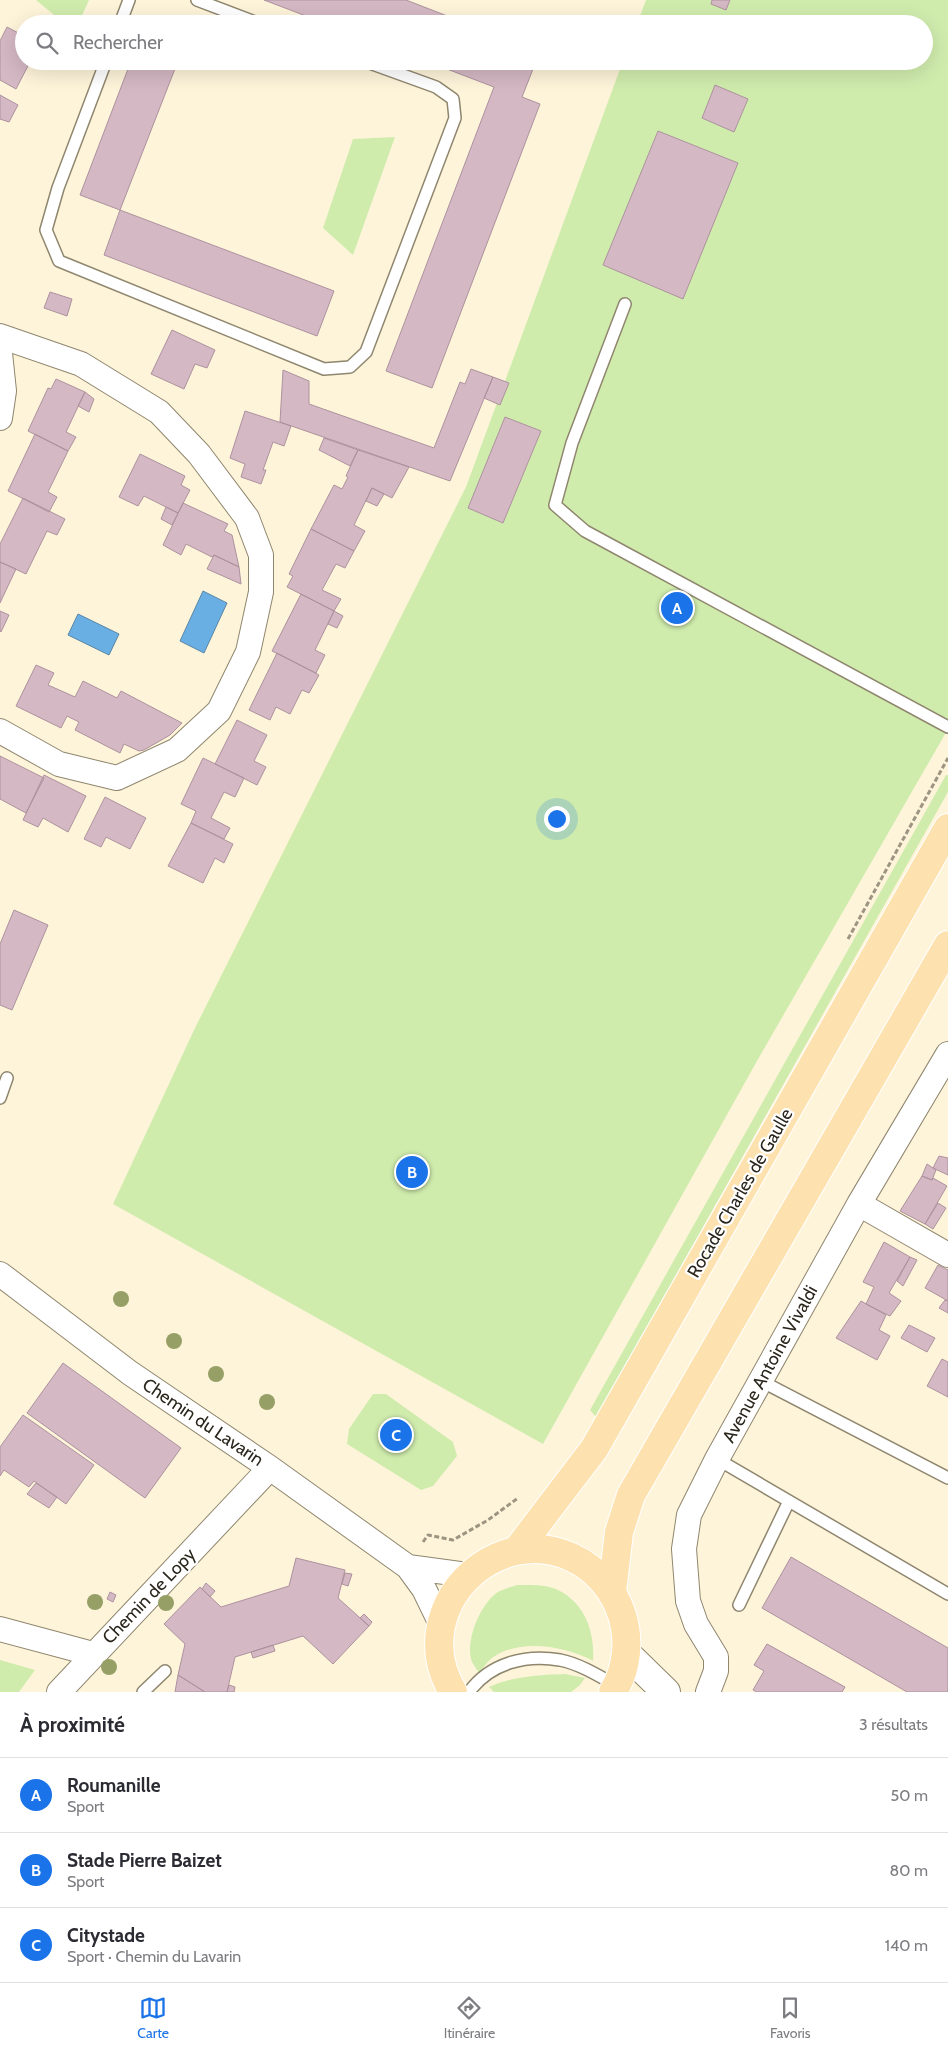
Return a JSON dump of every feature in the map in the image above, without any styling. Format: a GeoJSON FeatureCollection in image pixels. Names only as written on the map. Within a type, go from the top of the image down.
{"type":"FeatureCollection","features":[{"type":"Feature","properties":{"kind":"main road","name":"Rocade Charles de Gaulle"},"geometry":{"type":"LineString","coordinates":[[517,1550],[594,1449],[948,828]]}},
{"type":"Feature","properties":{"kind":"main road"},"geometry":{"type":"LineString","coordinates":[[612,1592],[619,1532],[631,1495],[948,945]]}},
{"type":"Feature","properties":{"kind":"main road"},"geometry":{"type":"LineString","coordinates":[[454,1689],[440,1662],[439,1643],[440,1624],[450,1597],[468,1575],[490,1559],[517,1550],[545,1549],[571,1557],[594,1571],[612,1592],[622,1611],[626,1632],[626,1653],[619,1690]]}},
{"type":"Feature","properties":{"kind":"street"},"geometry":{"type":"LineString","coordinates":[[0,336],[81,364],[159,412],[199,454],[247,518],[261,556],[261,592],[248,652],[220,711],[177,750],[117,778],[59,764],[0,731]]}},
{"type":"Feature","properties":{"kind":"street"},"geometry":{"type":"LineString","coordinates":[[0,353],[4,391],[0,418]]}},
{"type":"Feature","properties":{"kind":"street","name":"Avenue Antoine Vivaldi"},"geometry":{"type":"LineString","coordinates":[[708,1692],[716,1671],[716,1657],[696,1624],[688,1600],[684,1550],[688,1515],[716,1459],[859,1204],[948,1054]]}},
{"type":"Feature","properties":{"kind":"street"},"geometry":{"type":"LineString","coordinates":[[859,1204],[948,1255]]}},
{"type":"Feature","properties":{"kind":"street","name":"Chemin du Lavarin"},"geometry":{"type":"LineString","coordinates":[[0,1274],[130,1373],[270,1468],[408,1566],[424,1589],[440,1624]]}},
{"type":"Feature","properties":{"kind":"street","name":"Chemin de Lopy"},"geometry":{"type":"LineString","coordinates":[[0,1629],[93,1654],[270,1468]]}},
{"type":"Feature","properties":{"kind":"street","name":"Chemin du Lavarin"},"geometry":{"type":"LineString","coordinates":[[408,1566],[468,1575]]}},
{"type":"Feature","properties":{"kind":"street"},"geometry":{"type":"LineString","coordinates":[[626,1653],[666,1692]]}},
{"type":"Feature","properties":{"kind":"street"},"geometry":{"type":"LineString","coordinates":[[59,1692],[93,1654]]}},
{"type":"Feature","properties":{"kind":"lane"},"geometry":{"type":"LineString","coordinates":[[124,15],[130,0]]}},
{"type":"Feature","properties":{"kind":"lane"},"geometry":{"type":"LineString","coordinates":[[197,0],[236,15]]}},
{"type":"Feature","properties":{"kind":"lane"},"geometry":{"type":"LineString","coordinates":[[103,70],[58,188],[46,230],[59,261],[324,369],[350,367],[366,352],[455,118],[453,99],[436,87],[389,70]]}},
{"type":"Feature","properties":{"kind":"lane"},"geometry":{"type":"LineString","coordinates":[[625,304],[572,443],[555,505],[585,530],[948,727]]}},
{"type":"Feature","properties":{"kind":"lane"},"geometry":{"type":"LineString","coordinates":[[0,1098],[7,1078]]}},
{"type":"Feature","properties":{"kind":"lane"},"geometry":{"type":"LineString","coordinates":[[761,1381],[948,1478]]}},
{"type":"Feature","properties":{"kind":"lane"},"geometry":{"type":"LineString","coordinates":[[716,1459],[948,1594]]}},
{"type":"Feature","properties":{"kind":"lane"},"geometry":{"type":"LineString","coordinates":[[739,1605],[789,1501]]}},
{"type":"Feature","properties":{"kind":"lane"},"geometry":{"type":"LineString","coordinates":[[454,1689],[510,1661],[533,1659],[559,1660],[578,1666],[619,1690]]}},
{"type":"Feature","properties":{"kind":"lane"},"geometry":{"type":"LineString","coordinates":[[143,1692],[165,1671]]}},
{"type":"Feature","properties":{"kind":"path"},"geometry":{"type":"LineString","coordinates":[[848,939],[948,758]]}},
{"type":"Feature","properties":{"kind":"path"},"geometry":{"type":"LineString","coordinates":[[423,1542],[428,1535],[453,1540],[488,1520],[522,1494]]}},
{"type":"Feature","properties":{"kind":"green space"},"geometry":{"type":"Polygon","coordinates":[[[36,0],[89,0],[82,15],[54,15],[36,0]]]}},
{"type":"Feature","properties":{"kind":"green space"},"geometry":{"type":"Polygon","coordinates":[[[646,0],[948,0],[948,729],[757,1061],[543,1444],[113,1204],[195,1028],[466,487],[620,70],[933,70],[933,15],[640,15],[646,0]]]}},
{"type":"Feature","properties":{"kind":"green space"},"geometry":{"type":"Polygon","coordinates":[[[395,137],[353,255],[323,228],[353,139],[395,137]]]}},
{"type":"Feature","properties":{"kind":"green space"},"geometry":{"type":"Polygon","coordinates":[[[946,775],[948,775],[948,792],[596,1417],[590,1410],[946,775]]]}},
{"type":"Feature","properties":{"kind":"green space"},"geometry":{"type":"Polygon","coordinates":[[[373,1394],[386,1394],[453,1442],[457,1456],[433,1486],[421,1490],[347,1444],[349,1429],[373,1394]]]}},
{"type":"Feature","properties":{"kind":"green space"},"geometry":{"type":"Polygon","coordinates":[[[517,1585],[551,1587],[574,1602],[581,1610],[590,1629],[593,1661],[569,1651],[542,1646],[529,1646],[503,1652],[492,1658],[479,1673],[472,1661],[470,1651],[476,1622],[492,1597],[500,1591],[517,1585]]]}},
{"type":"Feature","properties":{"kind":"green space"},"geometry":{"type":"Polygon","coordinates":[[[0,1660],[35,1670],[19,1692],[0,1692],[0,1660]]]}},
{"type":"Feature","properties":{"kind":"green space"},"geometry":{"type":"Polygon","coordinates":[[[565,1674],[585,1678],[571,1692],[494,1692],[489,1687],[517,1678],[565,1674]]]}},
{"type":"Feature","properties":{"kind":"water"},"geometry":{"type":"Polygon","coordinates":[[[203,591],[227,603],[204,653],[180,641],[203,591]]]}},
{"type":"Feature","properties":{"kind":"water"},"geometry":{"type":"Polygon","coordinates":[[[78,614],[119,634],[109,655],[68,635],[78,614]]]}},
{"type":"Feature","properties":{"kind":"building"},"geometry":{"type":"Polygon","coordinates":[[[264,0],[406,0],[445,15],[303,15],[264,0]]]}},
{"type":"Feature","properties":{"kind":"building"},"geometry":{"type":"Polygon","coordinates":[[[712,0],[730,0],[726,10],[711,4],[712,0]]]}},
{"type":"Feature","properties":{"kind":"building"},"geometry":{"type":"Polygon","coordinates":[[[7,27],[15,31],[15,70],[26,70],[16,89],[0,80],[0,41],[7,27]]]}},
{"type":"Feature","properties":{"kind":"building"},"geometry":{"type":"Polygon","coordinates":[[[128,70],[174,70],[120,210],[80,195],[128,70]]]}},
{"type":"Feature","properties":{"kind":"building"},"geometry":{"type":"Polygon","coordinates":[[[450,70],[533,70],[522,97],[540,104],[432,388],[386,371],[494,87],[450,70]]]}},
{"type":"Feature","properties":{"kind":"building"},"geometry":{"type":"Polygon","coordinates":[[[715,85],[748,99],[734,132],[702,118],[715,85]]]}},
{"type":"Feature","properties":{"kind":"building"},"geometry":{"type":"Polygon","coordinates":[[[0,95],[18,105],[9,122],[0,119],[0,95]]]}},
{"type":"Feature","properties":{"kind":"building"},"geometry":{"type":"Polygon","coordinates":[[[658,131],[738,163],[683,299],[603,265],[658,131]]]}},
{"type":"Feature","properties":{"kind":"building"},"geometry":{"type":"Polygon","coordinates":[[[120,210],[334,291],[317,336],[104,255],[120,210]]]}},
{"type":"Feature","properties":{"kind":"building"},"geometry":{"type":"Polygon","coordinates":[[[50,292],[72,299],[67,316],[44,308],[50,292]]]}},
{"type":"Feature","properties":{"kind":"building"},"geometry":{"type":"Polygon","coordinates":[[[172,330],[215,350],[207,368],[195,364],[184,389],[151,374],[172,330]]]}},
{"type":"Feature","properties":{"kind":"building"},"geometry":{"type":"Polygon","coordinates":[[[471,369],[493,377],[450,481],[280,422],[283,370],[309,381],[309,404],[434,448],[460,382],[465,384],[471,369]]]}},
{"type":"Feature","properties":{"kind":"building"},"geometry":{"type":"Polygon","coordinates":[[[493,377],[509,383],[500,405],[484,398],[493,377]]]}},
{"type":"Feature","properties":{"kind":"building"},"geometry":{"type":"Polygon","coordinates":[[[56,379],[85,392],[66,432],[76,437],[68,451],[28,431],[48,388],[51,389],[56,379]]]}},
{"type":"Feature","properties":{"kind":"building"},"geometry":{"type":"Polygon","coordinates":[[[85,392],[94,399],[89,412],[78,406],[85,392]]]}},
{"type":"Feature","properties":{"kind":"building"},"geometry":{"type":"Polygon","coordinates":[[[245,411],[291,426],[284,446],[273,442],[263,470],[266,470],[261,484],[241,477],[245,464],[230,458],[245,411]]]}},
{"type":"Feature","properties":{"kind":"building"},"geometry":{"type":"Polygon","coordinates":[[[505,417],[541,431],[503,523],[468,508],[505,417]]]}},
{"type":"Feature","properties":{"kind":"building"},"geometry":{"type":"Polygon","coordinates":[[[35,434],[68,451],[48,492],[57,497],[49,512],[8,491],[35,434]]]}},
{"type":"Feature","properties":{"kind":"building"},"geometry":{"type":"Polygon","coordinates":[[[324,438],[358,450],[350,466],[319,450],[324,438]]]}},
{"type":"Feature","properties":{"kind":"building"},"geometry":{"type":"Polygon","coordinates":[[[358,450],[409,467],[392,498],[372,488],[354,525],[365,531],[354,551],[311,529],[334,485],[342,489],[358,450]]]}},
{"type":"Feature","properties":{"kind":"building"},"geometry":{"type":"Polygon","coordinates":[[[140,454],[185,476],[181,485],[190,490],[178,513],[144,496],[138,506],[119,497],[140,454]]]}},
{"type":"Feature","properties":{"kind":"building"},"geometry":{"type":"Polygon","coordinates":[[[372,488],[384,494],[377,506],[366,501],[372,488]]]}},
{"type":"Feature","properties":{"kind":"building"},"geometry":{"type":"Polygon","coordinates":[[[23,498],[65,519],[57,535],[47,531],[26,574],[0,562],[0,544],[23,498]]]}},
{"type":"Feature","properties":{"kind":"building"},"geometry":{"type":"Polygon","coordinates":[[[183,503],[228,524],[224,531],[232,535],[239,567],[214,555],[212,557],[186,544],[181,555],[163,545],[183,503]]]}},
{"type":"Feature","properties":{"kind":"building"},"geometry":{"type":"Polygon","coordinates":[[[166,507],[178,513],[172,525],[161,519],[166,507]]]}},
{"type":"Feature","properties":{"kind":"building"},"geometry":{"type":"Polygon","coordinates":[[[311,529],[354,551],[345,568],[336,564],[322,590],[341,599],[334,611],[287,587],[293,576],[289,574],[311,529]]]}},
{"type":"Feature","properties":{"kind":"building"},"geometry":{"type":"Polygon","coordinates":[[[214,555],[239,567],[241,584],[207,569],[214,555]]]}},
{"type":"Feature","properties":{"kind":"building"},"geometry":{"type":"Polygon","coordinates":[[[0,562],[16,569],[0,603],[0,562]]]}},
{"type":"Feature","properties":{"kind":"building"},"geometry":{"type":"Polygon","coordinates":[[[301,594],[334,611],[315,650],[325,655],[316,673],[272,651],[301,594]]]}},
{"type":"Feature","properties":{"kind":"building"},"geometry":{"type":"Polygon","coordinates":[[[0,611],[9,615],[1,632],[0,631],[0,611]]]}},
{"type":"Feature","properties":{"kind":"building"},"geometry":{"type":"Polygon","coordinates":[[[334,611],[343,616],[337,628],[328,624],[334,611]]]}},
{"type":"Feature","properties":{"kind":"building"},"geometry":{"type":"Polygon","coordinates":[[[277,653],[319,675],[309,693],[302,690],[290,714],[276,707],[270,720],[249,710],[277,653]]]}},
{"type":"Feature","properties":{"kind":"building"},"geometry":{"type":"Polygon","coordinates":[[[36,665],[54,673],[48,685],[75,697],[83,681],[117,698],[121,691],[182,723],[170,735],[144,750],[139,751],[124,744],[120,753],[75,730],[79,722],[67,716],[61,728],[16,706],[36,665]]]}},
{"type":"Feature","properties":{"kind":"building"},"geometry":{"type":"Polygon","coordinates":[[[237,720],[267,735],[254,761],[266,767],[257,785],[215,764],[237,720]]]}},
{"type":"Feature","properties":{"kind":"building"},"geometry":{"type":"Polygon","coordinates":[[[0,756],[44,778],[26,813],[0,799],[0,756]]]}},
{"type":"Feature","properties":{"kind":"building"},"geometry":{"type":"Polygon","coordinates":[[[203,758],[244,778],[235,797],[224,792],[211,818],[230,828],[224,839],[191,823],[196,811],[181,804],[203,758]]]}},
{"type":"Feature","properties":{"kind":"building"},"geometry":{"type":"Polygon","coordinates":[[[44,775],[86,796],[68,832],[43,818],[38,827],[23,820],[44,775]]]}},
{"type":"Feature","properties":{"kind":"building"},"geometry":{"type":"Polygon","coordinates":[[[105,797],[146,818],[130,849],[106,837],[101,847],[84,839],[105,797]]]}},
{"type":"Feature","properties":{"kind":"building"},"geometry":{"type":"Polygon","coordinates":[[[191,823],[233,844],[224,863],[215,858],[203,883],[168,866],[191,823]]]}},
{"type":"Feature","properties":{"kind":"building"},"geometry":{"type":"Polygon","coordinates":[[[14,910],[48,925],[12,1010],[0,1005],[0,944],[14,910]]]}},
{"type":"Feature","properties":{"kind":"building"},"geometry":{"type":"Polygon","coordinates":[[[939,1156],[948,1158],[948,1175],[933,1168],[939,1156]]]}},
{"type":"Feature","properties":{"kind":"building"},"geometry":{"type":"Polygon","coordinates":[[[927,1164],[936,1170],[932,1180],[922,1176],[927,1164]]]}},
{"type":"Feature","properties":{"kind":"building"},"geometry":{"type":"Polygon","coordinates":[[[922,1176],[932,1180],[933,1178],[947,1186],[925,1224],[900,1211],[922,1176]]]}},
{"type":"Feature","properties":{"kind":"building"},"geometry":{"type":"Polygon","coordinates":[[[938,1203],[946,1208],[933,1229],[925,1224],[938,1203]]]}},
{"type":"Feature","properties":{"kind":"building"},"geometry":{"type":"Polygon","coordinates":[[[884,1242],[910,1257],[889,1293],[901,1301],[890,1316],[866,1304],[874,1287],[863,1282],[884,1242]]]}},
{"type":"Feature","properties":{"kind":"building"},"geometry":{"type":"Polygon","coordinates":[[[910,1257],[917,1260],[903,1286],[897,1281],[910,1257]]]}},
{"type":"Feature","properties":{"kind":"building"},"geometry":{"type":"Polygon","coordinates":[[[938,1265],[948,1270],[948,1301],[925,1288],[938,1265]]]}},
{"type":"Feature","properties":{"kind":"building"},"geometry":{"type":"Polygon","coordinates":[[[945,1300],[948,1301],[948,1313],[939,1308],[945,1300]]]}},
{"type":"Feature","properties":{"kind":"building"},"geometry":{"type":"Polygon","coordinates":[[[861,1301],[886,1315],[879,1330],[890,1336],[877,1360],[836,1338],[861,1301]]]}},
{"type":"Feature","properties":{"kind":"building"},"geometry":{"type":"Polygon","coordinates":[[[909,1325],[935,1338],[927,1352],[901,1338],[909,1325]]]}},
{"type":"Feature","properties":{"kind":"building"},"geometry":{"type":"Polygon","coordinates":[[[942,1359],[948,1362],[948,1397],[927,1386],[942,1359]]]}},
{"type":"Feature","properties":{"kind":"building"},"geometry":{"type":"Polygon","coordinates":[[[63,1363],[181,1448],[145,1498],[27,1413],[63,1363]]]}},
{"type":"Feature","properties":{"kind":"building"},"geometry":{"type":"Polygon","coordinates":[[[23,1415],[94,1465],[66,1504],[34,1481],[29,1487],[4,1470],[0,1476],[0,1447],[23,1415]]]}},
{"type":"Feature","properties":{"kind":"building"},"geometry":{"type":"Polygon","coordinates":[[[36,1483],[57,1497],[49,1508],[27,1494],[36,1483]]]}},
{"type":"Feature","properties":{"kind":"building"},"geometry":{"type":"Polygon","coordinates":[[[791,1557],[948,1648],[948,1692],[907,1692],[762,1608],[791,1557]]]}},
{"type":"Feature","properties":{"kind":"building"},"geometry":{"type":"Polygon","coordinates":[[[296,1558],[345,1570],[338,1598],[369,1626],[333,1664],[303,1636],[235,1657],[227,1692],[205,1692],[178,1675],[185,1644],[164,1624],[200,1587],[221,1607],[289,1586],[296,1558]]]}},
{"type":"Feature","properties":{"kind":"building"},"geometry":{"type":"Polygon","coordinates":[[[345,1573],[352,1574],[348,1586],[342,1584],[345,1573]]]}},
{"type":"Feature","properties":{"kind":"building"},"geometry":{"type":"Polygon","coordinates":[[[206,1583],[215,1591],[210,1597],[202,1589],[206,1583]]]}},
{"type":"Feature","properties":{"kind":"building"},"geometry":{"type":"Polygon","coordinates":[[[110,1592],[116,1595],[113,1602],[107,1599],[110,1592]]]}},
{"type":"Feature","properties":{"kind":"building"},"geometry":{"type":"Polygon","coordinates":[[[364,1614],[372,1622],[369,1626],[360,1618],[364,1614]]]}},
{"type":"Feature","properties":{"kind":"building"},"geometry":{"type":"Polygon","coordinates":[[[767,1644],[845,1687],[842,1692],[757,1692],[753,1690],[764,1671],[754,1665],[767,1644]]]}},
{"type":"Feature","properties":{"kind":"building"},"geometry":{"type":"Polygon","coordinates":[[[273,1645],[275,1651],[253,1658],[251,1652],[273,1645]]]}},
{"type":"Feature","properties":{"kind":"building"},"geometry":{"type":"Polygon","coordinates":[[[178,1675],[205,1692],[175,1692],[178,1675]]]}},
{"type":"Feature","properties":{"kind":"building"},"geometry":{"type":"Polygon","coordinates":[[[229,1685],[235,1687],[234,1692],[227,1692],[229,1685]]]}},
{"type":"Feature","properties":{"kind":"place","name":"Roumanille"},"geometry":{"type":"Point","coordinates":[677,608]}},
{"type":"Feature","properties":{"kind":"place","name":"Stade Pierre Baizet"},"geometry":{"type":"Point","coordinates":[412,1172]}},
{"type":"Feature","properties":{"kind":"place","name":"Citystade"},"geometry":{"type":"Point","coordinates":[396,1435]}}]}
